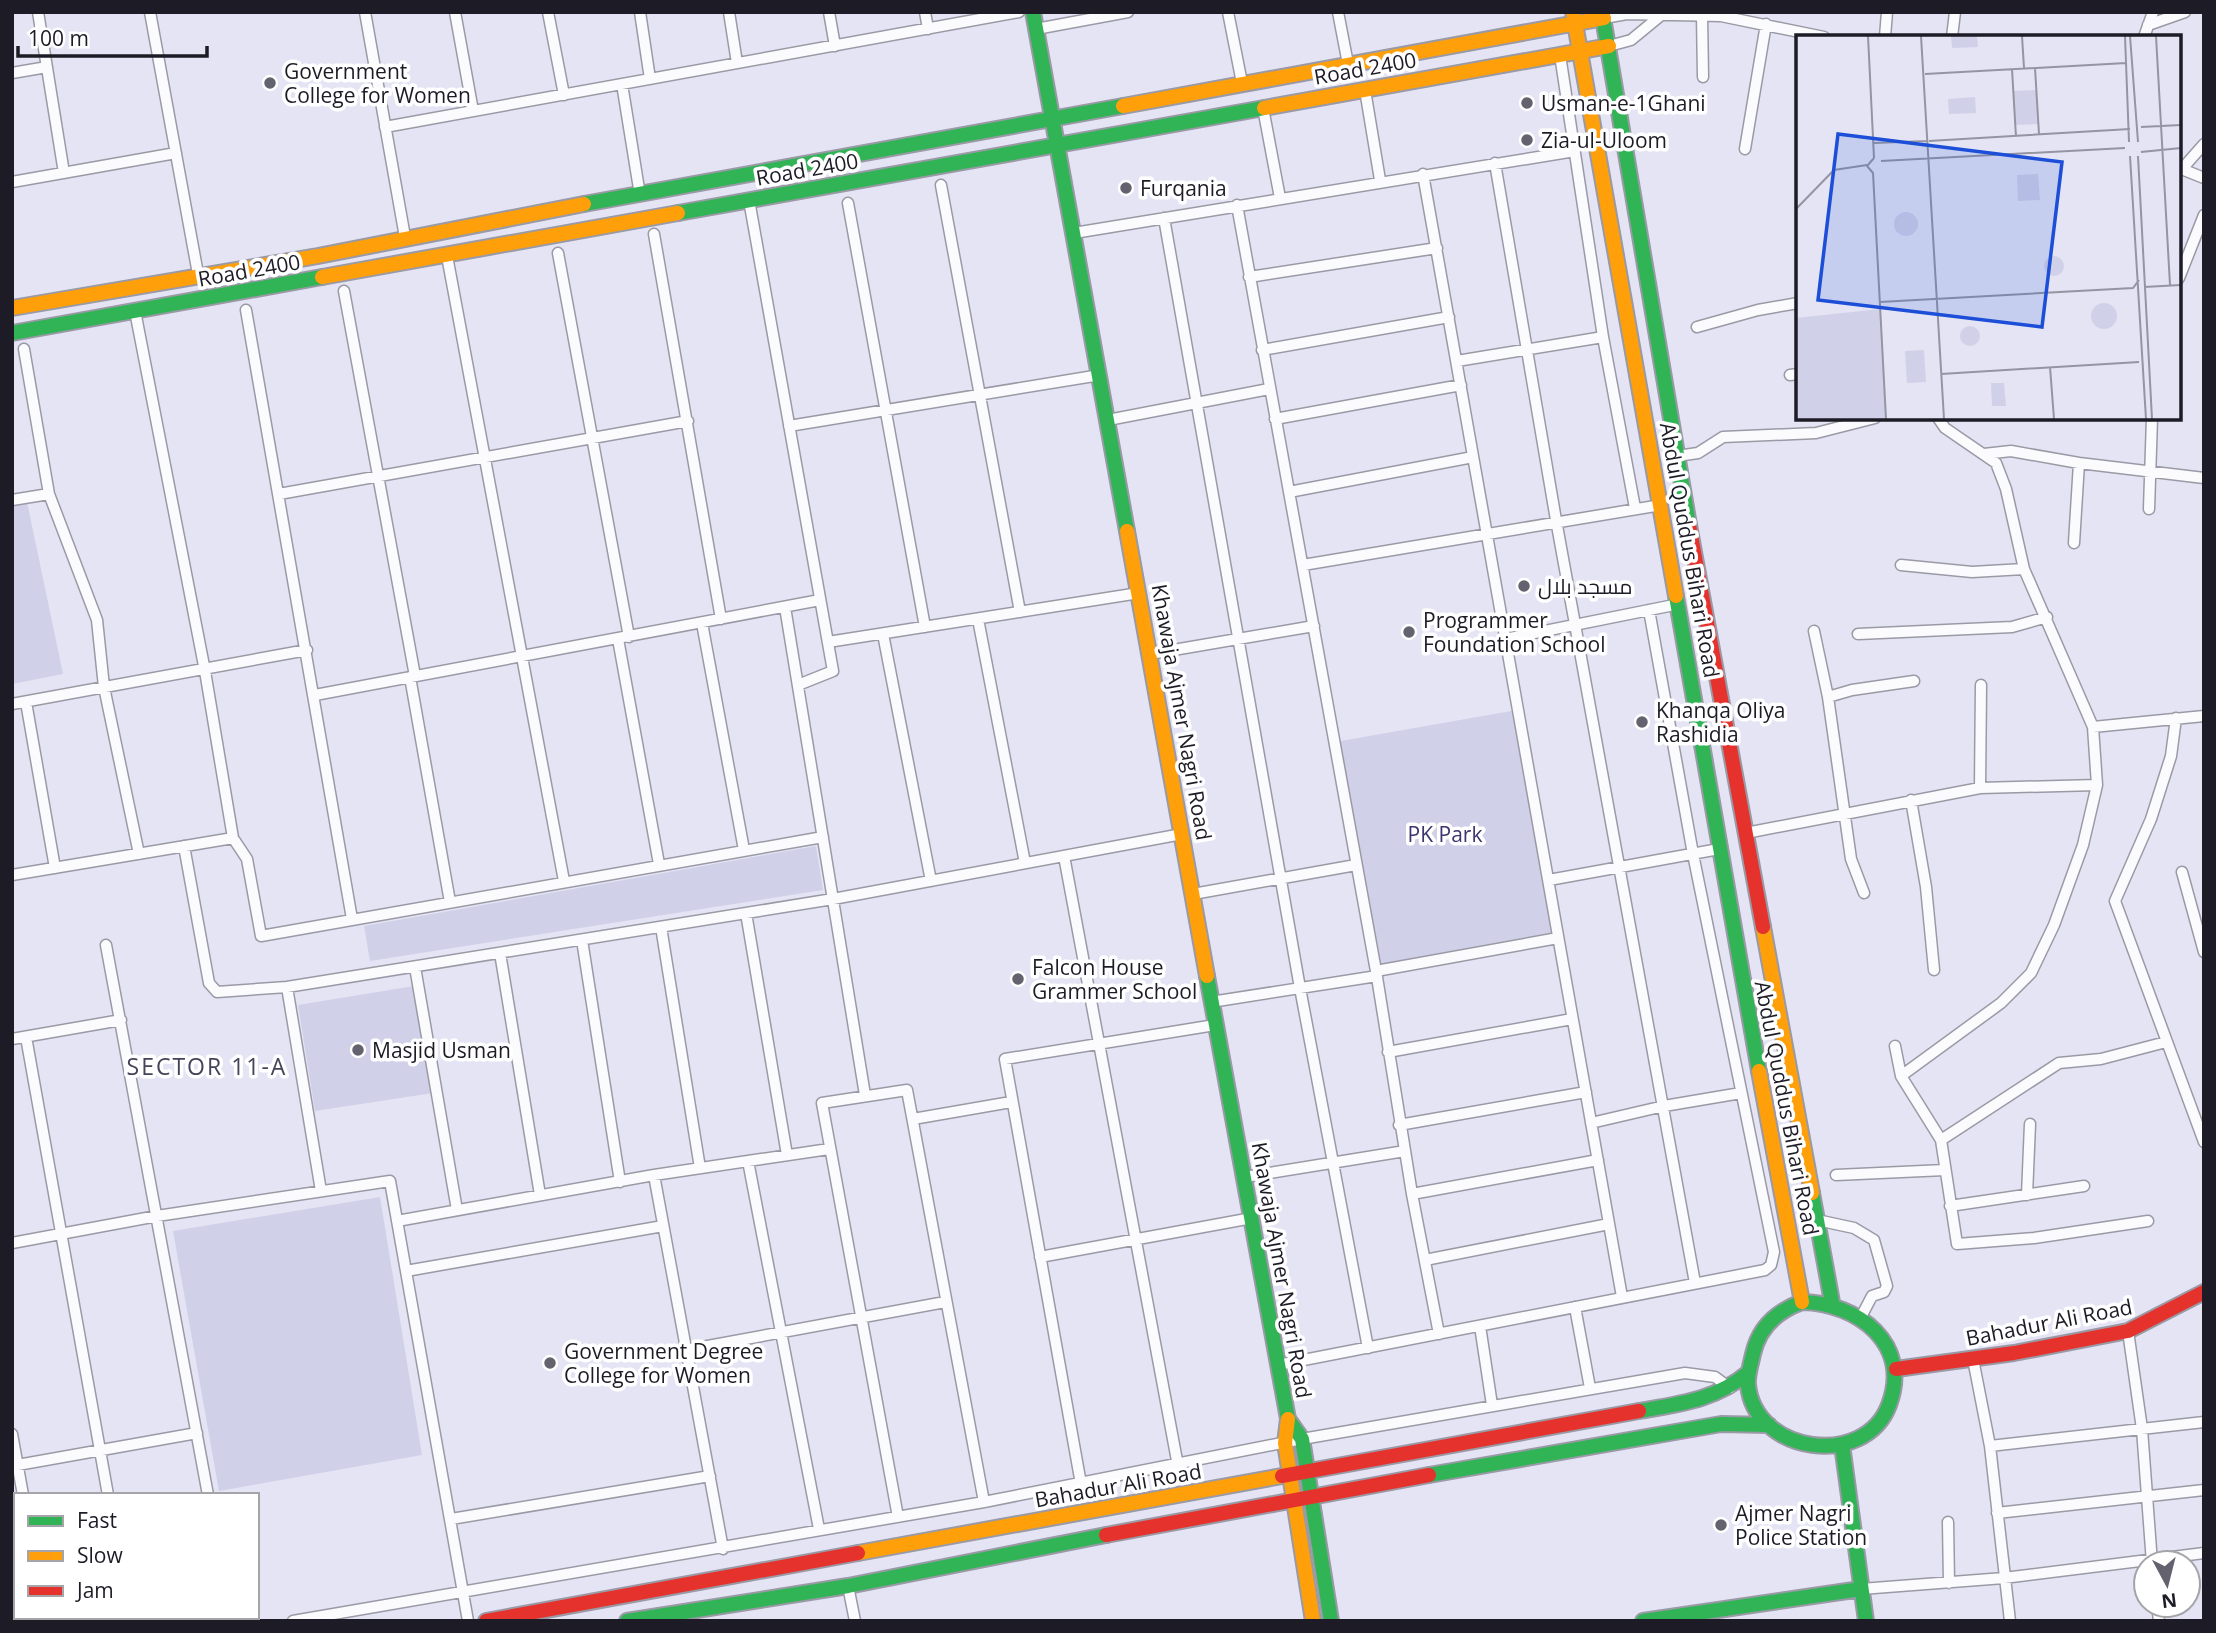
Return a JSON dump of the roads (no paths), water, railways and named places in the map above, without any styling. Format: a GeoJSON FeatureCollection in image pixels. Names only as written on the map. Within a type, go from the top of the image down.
{"type":"FeatureCollection","features":[{"type":"Feature","properties":{"kind":"main road","name":"Khawaja Ajmer Nagri Road"},"geometry":{"type":"LineString","coordinates":[[1033,12],[1288,1419],[1285,1443],[1313,1621]]}},
{"type":"Feature","properties":{"kind":"main road","name":"Road 2400"},"geometry":{"type":"LineString","coordinates":[[12,308],[198,274],[318,256],[405,237],[1054,121],[1574,18],[1603,15]]}},
{"type":"Feature","properties":{"kind":"main road","name":"Abdul Quddus Bihari Road"},"geometry":{"type":"LineString","coordinates":[[1603,15],[1656,344],[1832,1302]]}},
{"type":"Feature","properties":{"kind":"main road","name":"Abdul Quddus Bihari Road"},"geometry":{"type":"LineString","coordinates":[[1574,18],[1679,604],[1719,849],[1802,1302]]}},
{"type":"Feature","properties":{"kind":"main road","name":"Road 2400"},"geometry":{"type":"LineString","coordinates":[[12,333],[1609,46]]}},
{"type":"Feature","properties":{"kind":"main road"},"geometry":{"type":"LineString","coordinates":[[318,256],[323,278]]}},
{"type":"Feature","properties":{"kind":"main road","name":"Bahadur Ali Road"},"geometry":{"type":"LineString","coordinates":[[1896,1369],[1973,1359],[2128,1331],[2204,1292]]}},
{"type":"Feature","properties":{"kind":"main road"},"geometry":{"type":"LineString","coordinates":[[1802,1302],[1832,1302],[1861,1317],[1881,1337],[1896,1363],[1895,1388],[1885,1412],[1868,1432],[1842,1445],[1816,1448],[1791,1441],[1759,1414],[1748,1388],[1756,1338],[1772,1318],[1785,1308],[1802,1302]]}},
{"type":"Feature","properties":{"kind":"main road","name":"Bahadur Ali Road"},"geometry":{"type":"LineString","coordinates":[[486,1621],[1702,1400],[1730,1388],[1749,1372]]}},
{"type":"Feature","properties":{"kind":"main road","name":"Khawaja Ajmer Nagri Road"},"geometry":{"type":"LineString","coordinates":[[1288,1419],[1302,1439],[1331,1621]]}},
{"type":"Feature","properties":{"kind":"main road"},"geometry":{"type":"LineString","coordinates":[[627,1621],[848,1586],[1293,1499],[1721,1424],[1769,1425]]}},
{"type":"Feature","properties":{"kind":"main road"},"geometry":{"type":"LineString","coordinates":[[1842,1445],[1867,1621]]}},
{"type":"Feature","properties":{"kind":"main road"},"geometry":{"type":"LineString","coordinates":[[1643,1621],[1861,1588]]}},
{"type":"Feature","properties":{"kind":"street"},"geometry":{"type":"LineString","coordinates":[[38,12],[64,173]]}},
{"type":"Feature","properties":{"kind":"street"},"geometry":{"type":"LineString","coordinates":[[150,12],[198,274]]}},
{"type":"Feature","properties":{"kind":"street"},"geometry":{"type":"LineString","coordinates":[[365,12],[405,237]]}},
{"type":"Feature","properties":{"kind":"street"},"geometry":{"type":"LineString","coordinates":[[455,12],[474,111]]}},
{"type":"Feature","properties":{"kind":"street"},"geometry":{"type":"LineString","coordinates":[[548,12],[564,95]]}},
{"type":"Feature","properties":{"kind":"street"},"geometry":{"type":"LineString","coordinates":[[640,12],[650,79]]}},
{"type":"Feature","properties":{"kind":"street"},"geometry":{"type":"LineString","coordinates":[[729,12],[737,63]]}},
{"type":"Feature","properties":{"kind":"street"},"geometry":{"type":"LineString","coordinates":[[829,12],[835,46]]}},
{"type":"Feature","properties":{"kind":"street"},"geometry":{"type":"LineString","coordinates":[[925,12],[928,29]]}},
{"type":"Feature","properties":{"kind":"street"},"geometry":{"type":"LineString","coordinates":[[386,127],[1019,12]]}},
{"type":"Feature","properties":{"kind":"street"},"geometry":{"type":"LineString","coordinates":[[1036,29],[1128,12]]}},
{"type":"Feature","properties":{"kind":"street"},"geometry":{"type":"LineString","coordinates":[[1228,12],[1242,83]]}},
{"type":"Feature","properties":{"kind":"street"},"geometry":{"type":"LineString","coordinates":[[1338,12],[1348,64]]}},
{"type":"Feature","properties":{"kind":"street"},"geometry":{"type":"LineString","coordinates":[[1885,35],[1887,12]]}},
{"type":"Feature","properties":{"kind":"street"},"geometry":{"type":"LineString","coordinates":[[1952,35],[1955,12]]}},
{"type":"Feature","properties":{"kind":"street"},"geometry":{"type":"LineString","coordinates":[[2145,35],[2153,12]]}},
{"type":"Feature","properties":{"kind":"street"},"geometry":{"type":"LineString","coordinates":[[2148,26],[2185,12]]}},
{"type":"Feature","properties":{"kind":"street"},"geometry":{"type":"LineString","coordinates":[[1603,15],[1702,15],[1766,24],[1815,35]]}},
{"type":"Feature","properties":{"kind":"street"},"geometry":{"type":"LineString","coordinates":[[1702,15],[1703,77]]}},
{"type":"Feature","properties":{"kind":"street"},"geometry":{"type":"LineString","coordinates":[[1609,46],[1631,40],[1659,17]]}},
{"type":"Feature","properties":{"kind":"street"},"geometry":{"type":"LineString","coordinates":[[1745,149],[1766,24]]}},
{"type":"Feature","properties":{"kind":"street"},"geometry":{"type":"LineString","coordinates":[[1560,55],[1603,337],[1635,508]]}},
{"type":"Feature","properties":{"kind":"street"},"geometry":{"type":"LineString","coordinates":[[12,73],[47,66]]}},
{"type":"Feature","properties":{"kind":"street"},"geometry":{"type":"LineString","coordinates":[[622,84],[640,195]]}},
{"type":"Feature","properties":{"kind":"street"},"geometry":{"type":"LineString","coordinates":[[1365,90],[1380,180]]}},
{"type":"Feature","properties":{"kind":"street"},"geometry":{"type":"LineString","coordinates":[[1263,108],[1280,198]]}},
{"type":"Feature","properties":{"kind":"street"},"geometry":{"type":"LineString","coordinates":[[2181,167],[2204,144]]}},
{"type":"Feature","properties":{"kind":"street"},"geometry":{"type":"LineString","coordinates":[[1074,233],[1380,180],[1575,151]]}},
{"type":"Feature","properties":{"kind":"street"},"geometry":{"type":"LineString","coordinates":[[12,183],[176,153]]}},
{"type":"Feature","properties":{"kind":"street"},"geometry":{"type":"LineString","coordinates":[[1495,163],[1556,520],[1695,1283]]}},
{"type":"Feature","properties":{"kind":"street"},"geometry":{"type":"LineString","coordinates":[[2181,168],[2204,178]]}},
{"type":"Feature","properties":{"kind":"street"},"geometry":{"type":"LineString","coordinates":[[1423,174],[1622,1297]]}},
{"type":"Feature","properties":{"kind":"street"},"geometry":{"type":"LineString","coordinates":[[941,185],[982,395],[1020,612]]}},
{"type":"Feature","properties":{"kind":"street"},"geometry":{"type":"LineString","coordinates":[[749,200],[833,671],[798,685]]}},
{"type":"Feature","properties":{"kind":"street"},"geometry":{"type":"LineString","coordinates":[[848,204],[888,410],[925,627]]}},
{"type":"Feature","properties":{"kind":"street"},"geometry":{"type":"LineString","coordinates":[[1237,205],[1376,974],[1399,1125],[1439,1334]]}},
{"type":"Feature","properties":{"kind":"street"},"geometry":{"type":"LineString","coordinates":[[2181,273],[2204,215]]}},
{"type":"Feature","properties":{"kind":"street"},"geometry":{"type":"LineString","coordinates":[[1164,218],[1283,878],[1300,988],[1368,1348]]}},
{"type":"Feature","properties":{"kind":"street"},"geometry":{"type":"LineString","coordinates":[[654,234],[721,620]]}},
{"type":"Feature","properties":{"kind":"street"},"geometry":{"type":"LineString","coordinates":[[1249,277],[1437,248]]}},
{"type":"Feature","properties":{"kind":"street"},"geometry":{"type":"LineString","coordinates":[[558,253],[629,637]]}},
{"type":"Feature","properties":{"kind":"street"},"geometry":{"type":"LineString","coordinates":[[447,256],[564,881]]}},
{"type":"Feature","properties":{"kind":"street"},"geometry":{"type":"LineString","coordinates":[[344,291],[450,902]]}},
{"type":"Feature","properties":{"kind":"street"},"geometry":{"type":"LineString","coordinates":[[1698,327],[1758,310],[1796,303]]}},
{"type":"Feature","properties":{"kind":"street"},"geometry":{"type":"LineString","coordinates":[[246,310],[352,919]]}},
{"type":"Feature","properties":{"kind":"street"},"geometry":{"type":"LineString","coordinates":[[135,311],[205,671],[233,838],[247,859],[261,936],[823,837]]}},
{"type":"Feature","properties":{"kind":"street"},"geometry":{"type":"LineString","coordinates":[[1262,350],[1449,317]]}},
{"type":"Feature","properties":{"kind":"street"},"geometry":{"type":"LineString","coordinates":[[1457,361],[1603,337]]}},
{"type":"Feature","properties":{"kind":"street"},"geometry":{"type":"LineString","coordinates":[[24,349],[49,494],[97,620],[104,687],[139,854]]}},
{"type":"Feature","properties":{"kind":"street"},"geometry":{"type":"LineString","coordinates":[[789,426],[1100,375]]}},
{"type":"Feature","properties":{"kind":"street"},"geometry":{"type":"LineString","coordinates":[[1275,419],[1461,385]]}},
{"type":"Feature","properties":{"kind":"street"},"geometry":{"type":"LineString","coordinates":[[1108,420],[1269,389]]}},
{"type":"Feature","properties":{"kind":"street"},"geometry":{"type":"LineString","coordinates":[[1677,456],[1698,453],[1723,437],[1815,433],[1867,420]]}},
{"type":"Feature","properties":{"kind":"street"},"geometry":{"type":"LineString","coordinates":[[1901,1076],[2001,1003],[2031,973],[2054,925],[2083,845],[2096,785],[2093,727],[2024,569],[2006,489],[1996,463],[1945,428],[1939,420]]}},
{"type":"Feature","properties":{"kind":"street"},"geometry":{"type":"LineString","coordinates":[[2149,509],[2152,420]]}},
{"type":"Feature","properties":{"kind":"street"},"geometry":{"type":"LineString","coordinates":[[279,494],[485,460],[688,421]]}},
{"type":"Feature","properties":{"kind":"street"},"geometry":{"type":"LineString","coordinates":[[1984,454],[2011,451],[2079,463],[2204,478]]}},
{"type":"Feature","properties":{"kind":"street"},"geometry":{"type":"LineString","coordinates":[[1289,492],[1473,457]]}},
{"type":"Feature","properties":{"kind":"street"},"geometry":{"type":"LineString","coordinates":[[2074,543],[2079,463]]}},
{"type":"Feature","properties":{"kind":"street"},"geometry":{"type":"LineString","coordinates":[[12,500],[49,494]]}},
{"type":"Feature","properties":{"kind":"street"},"geometry":{"type":"LineString","coordinates":[[1303,565],[1556,520],[1661,505]]}},
{"type":"Feature","properties":{"kind":"street"},"geometry":{"type":"LineString","coordinates":[[1901,565],[1972,572],[2024,569]]}},
{"type":"Feature","properties":{"kind":"street"},"geometry":{"type":"LineString","coordinates":[[828,642],[1139,593]]}},
{"type":"Feature","properties":{"kind":"street"},"geometry":{"type":"LineString","coordinates":[[315,695],[820,600]]}},
{"type":"Feature","properties":{"kind":"street"},"geometry":{"type":"LineString","coordinates":[[1505,639],[1679,604]]}},
{"type":"Feature","properties":{"kind":"street"},"geometry":{"type":"LineString","coordinates":[[785,607],[865,1096]]}},
{"type":"Feature","properties":{"kind":"street"},"geometry":{"type":"LineString","coordinates":[[1278,1365],[1765,1270],[1774,1257],[1693,854],[1649,610]]}},
{"type":"Feature","properties":{"kind":"street"},"geometry":{"type":"LineString","coordinates":[[1858,634],[2012,627],[2047,617]]}},
{"type":"Feature","properties":{"kind":"street"},"geometry":{"type":"LineString","coordinates":[[978,618],[1025,863]]}},
{"type":"Feature","properties":{"kind":"street"},"geometry":{"type":"LineString","coordinates":[[702,623],[744,850]]}},
{"type":"Feature","properties":{"kind":"street"},"geometry":{"type":"LineString","coordinates":[[1150,654],[1314,626]]}},
{"type":"Feature","properties":{"kind":"street"},"geometry":{"type":"LineString","coordinates":[[1814,631],[1828,697],[1851,859],[1864,893]]}},
{"type":"Feature","properties":{"kind":"street"},"geometry":{"type":"LineString","coordinates":[[883,634],[931,881]]}},
{"type":"Feature","properties":{"kind":"street"},"geometry":{"type":"LineString","coordinates":[[618,639],[659,864]]}},
{"type":"Feature","properties":{"kind":"street"},"geometry":{"type":"LineString","coordinates":[[12,704],[205,671],[307,650]]}},
{"type":"Feature","properties":{"kind":"street"},"geometry":{"type":"LineString","coordinates":[[1828,697],[1852,690],[1914,681]]}},
{"type":"Feature","properties":{"kind":"street"},"geometry":{"type":"LineString","coordinates":[[1980,788],[1981,685]]}},
{"type":"Feature","properties":{"kind":"street"},"geometry":{"type":"LineString","coordinates":[[26,702],[55,868]]}},
{"type":"Feature","properties":{"kind":"street"},"geometry":{"type":"LineString","coordinates":[[2093,727],[2204,716]]}},
{"type":"Feature","properties":{"kind":"street"},"geometry":{"type":"LineString","coordinates":[[2176,718],[2171,756],[2151,819],[2115,901],[2204,1142]]}},
{"type":"Feature","properties":{"kind":"street"},"geometry":{"type":"LineString","coordinates":[[1746,833],[1980,788],[2096,785]]}},
{"type":"Feature","properties":{"kind":"street"},"geometry":{"type":"LineString","coordinates":[[1911,800],[1926,887],[1934,970]]}},
{"type":"Feature","properties":{"kind":"street"},"geometry":{"type":"LineString","coordinates":[[184,846],[209,983],[217,992],[230,994],[415,967],[833,899],[1182,834]]}},
{"type":"Feature","properties":{"kind":"street"},"geometry":{"type":"LineString","coordinates":[[12,876],[233,838]]}},
{"type":"Feature","properties":{"kind":"street"},"geometry":{"type":"LineString","coordinates":[[1549,880],[1719,849]]}},
{"type":"Feature","properties":{"kind":"street"},"geometry":{"type":"LineString","coordinates":[[1064,856],[1138,1240],[1178,1466]]}},
{"type":"Feature","properties":{"kind":"street"},"geometry":{"type":"LineString","coordinates":[[1192,894],[1356,865]]}},
{"type":"Feature","properties":{"kind":"street"},"geometry":{"type":"LineString","coordinates":[[2182,872],[2204,952]]}},
{"type":"Feature","properties":{"kind":"street"},"geometry":{"type":"LineString","coordinates":[[746,913],[787,1155]]}},
{"type":"Feature","properties":{"kind":"street"},"geometry":{"type":"LineString","coordinates":[[661,927],[700,1168]]}},
{"type":"Feature","properties":{"kind":"street"},"geometry":{"type":"LineString","coordinates":[[1211,1002],[1376,974],[1558,938]]}},
{"type":"Feature","properties":{"kind":"street"},"geometry":{"type":"LineString","coordinates":[[582,940],[620,1182]]}},
{"type":"Feature","properties":{"kind":"street"},"geometry":{"type":"LineString","coordinates":[[106,945],[208,1493]]}},
{"type":"Feature","properties":{"kind":"street"},"geometry":{"type":"LineString","coordinates":[[500,953],[540,1195]]}},
{"type":"Feature","properties":{"kind":"street"},"geometry":{"type":"LineString","coordinates":[[415,967],[457,1210]]}},
{"type":"Feature","properties":{"kind":"street"},"geometry":{"type":"LineString","coordinates":[[287,987],[321,1191]]}},
{"type":"Feature","properties":{"kind":"street"},"geometry":{"type":"LineString","coordinates":[[1388,1052],[1573,1019]]}},
{"type":"Feature","properties":{"kind":"street"},"geometry":{"type":"LineString","coordinates":[[12,1039],[121,1020]]}},
{"type":"Feature","properties":{"kind":"street"},"geometry":{"type":"LineString","coordinates":[[1081,1484],[1005,1059],[1215,1025]]}},
{"type":"Feature","properties":{"kind":"street"},"geometry":{"type":"LineString","coordinates":[[26,1037],[108,1493]]}},
{"type":"Feature","properties":{"kind":"street"},"geometry":{"type":"LineString","coordinates":[[1941,1140],[2059,1063],[2101,1059],[2166,1042]]}},
{"type":"Feature","properties":{"kind":"street"},"geometry":{"type":"LineString","coordinates":[[1895,1046],[1901,1076],[1941,1140],[1956,1241],[1961,1245],[2148,1221]]}},
{"type":"Feature","properties":{"kind":"street"},"geometry":{"type":"LineString","coordinates":[[898,1517],[822,1103],[907,1090],[984,1502]]}},
{"type":"Feature","properties":{"kind":"street"},"geometry":{"type":"LineString","coordinates":[[1399,1125],[1586,1091]]}},
{"type":"Feature","properties":{"kind":"street"},"geometry":{"type":"LineString","coordinates":[[1591,1123],[1664,1106],[1741,1093]]}},
{"type":"Feature","properties":{"kind":"street"},"geometry":{"type":"LineString","coordinates":[[913,1119],[1011,1102]]}},
{"type":"Feature","properties":{"kind":"street"},"geometry":{"type":"LineString","coordinates":[[2027,1195],[2029,1124]]}},
{"type":"Feature","properties":{"kind":"street"},"geometry":{"type":"LineString","coordinates":[[397,1221],[654,1175],[829,1149]]}},
{"type":"Feature","properties":{"kind":"street"},"geometry":{"type":"LineString","coordinates":[[1245,1177],[1405,1151]]}},
{"type":"Feature","properties":{"kind":"street"},"geometry":{"type":"LineString","coordinates":[[1412,1194],[1598,1160]]}},
{"type":"Feature","properties":{"kind":"street"},"geometry":{"type":"LineString","coordinates":[[748,1161],[819,1529]]}},
{"type":"Feature","properties":{"kind":"street"},"geometry":{"type":"LineString","coordinates":[[1836,1175],[1945,1170]]}},
{"type":"Feature","properties":{"kind":"street"},"geometry":{"type":"LineString","coordinates":[[654,1175],[723,1549]]}},
{"type":"Feature","properties":{"kind":"street"},"geometry":{"type":"LineString","coordinates":[[12,1243],[158,1216],[390,1181],[468,1621]]}},
{"type":"Feature","properties":{"kind":"street"},"geometry":{"type":"LineString","coordinates":[[1950,1206],[2084,1186]]}},
{"type":"Feature","properties":{"kind":"street"},"geometry":{"type":"LineString","coordinates":[[1040,1257],[1252,1218]]}},
{"type":"Feature","properties":{"kind":"street"},"geometry":{"type":"LineString","coordinates":[[1817,1220],[1854,1228],[1874,1241],[1887,1286],[1884,1292],[1872,1296],[1861,1317]]}},
{"type":"Feature","properties":{"kind":"street"},"geometry":{"type":"LineString","coordinates":[[1424,1260],[1609,1224]]}},
{"type":"Feature","properties":{"kind":"street"},"geometry":{"type":"LineString","coordinates":[[406,1271],[663,1226]]}},
{"type":"Feature","properties":{"kind":"street"},"geometry":{"type":"LineString","coordinates":[[687,1350],[946,1302]]}},
{"type":"Feature","properties":{"kind":"street"},"geometry":{"type":"LineString","coordinates":[[1575,1307],[1590,1388]]}},
{"type":"Feature","properties":{"kind":"street"},"geometry":{"type":"LineString","coordinates":[[1480,1326],[1492,1405]]}},
{"type":"Feature","properties":{"kind":"street"},"geometry":{"type":"LineString","coordinates":[[2128,1331],[2142,1429],[2151,1549]]}},
{"type":"Feature","properties":{"kind":"street"},"geometry":{"type":"LineString","coordinates":[[1973,1359],[1990,1446],[2010,1621]]}},
{"type":"Feature","properties":{"kind":"street"},"geometry":{"type":"LineString","coordinates":[[293,1621],[723,1549],[819,1529],[1178,1466],[1302,1439],[1590,1388],[1685,1373],[1715,1377],[1730,1388]]}},
{"type":"Feature","properties":{"kind":"street"},"geometry":{"type":"LineString","coordinates":[[1990,1446],[2204,1422]]}},
{"type":"Feature","properties":{"kind":"street"},"geometry":{"type":"LineString","coordinates":[[15,1465],[197,1433]]}},
{"type":"Feature","properties":{"kind":"street"},"geometry":{"type":"LineString","coordinates":[[12,1434],[15,1465],[22,1493]]}},
{"type":"Feature","properties":{"kind":"street"},"geometry":{"type":"LineString","coordinates":[[451,1518],[710,1476]]}},
{"type":"Feature","properties":{"kind":"street"},"geometry":{"type":"LineString","coordinates":[[1997,1513],[2146,1499],[2204,1490]]}},
{"type":"Feature","properties":{"kind":"street"},"geometry":{"type":"LineString","coordinates":[[1948,1522],[1949,1583]]}},
{"type":"Feature","properties":{"kind":"street"},"geometry":{"type":"LineString","coordinates":[[1861,1588],[1949,1583],[2132,1564]]}},
{"type":"Feature","properties":{"kind":"street"},"geometry":{"type":"LineString","coordinates":[[848,1586],[855,1621]]}},
{"type":"Feature","properties":{"kind":"place","name":"Government College for Women"},"geometry":{"type":"Point","coordinates":[270,83]}},
{"type":"Feature","properties":{"kind":"place","name":"Usman-e-1Ghani"},"geometry":{"type":"Point","coordinates":[1527,103]}},
{"type":"Feature","properties":{"kind":"place","name":"Zia-ul-Uloom"},"geometry":{"type":"Point","coordinates":[1527,140]}},
{"type":"Feature","properties":{"kind":"place","name":"Furqania"},"geometry":{"type":"Point","coordinates":[1126,188]}},
{"type":"Feature","properties":{"kind":"place","name":"مسجد بلال"},"geometry":{"type":"Point","coordinates":[1524,586]}},
{"type":"Feature","properties":{"kind":"place","name":"Programmer Foundation School"},"geometry":{"type":"Point","coordinates":[1409,632]}},
{"type":"Feature","properties":{"kind":"place","name":"Khanqa Oliya Rashidia"},"geometry":{"type":"Point","coordinates":[1642,722]}},
{"type":"Feature","properties":{"kind":"place","name":"Falcon House Grammer School"},"geometry":{"type":"Point","coordinates":[1018,979]}},
{"type":"Feature","properties":{"kind":"place","name":"Masjid Usman"},"geometry":{"type":"Point","coordinates":[358,1050]}},
{"type":"Feature","properties":{"kind":"place","name":"Government Degree College for Women"},"geometry":{"type":"Point","coordinates":[550,1363]}},
{"type":"Feature","properties":{"kind":"place","name":"Ajmer Nagri Police Station"},"geometry":{"type":"Point","coordinates":[1721,1525]}},
{"type":"Feature","properties":{"kind":"district","name":"SECTOR 11-A"},"geometry":{"type":"Point","coordinates":[207,1066]}},
{"type":"Feature","properties":{"kind":"park label","name":"PK Park"},"geometry":{"type":"Point","coordinates":[1445,834]}}]}
